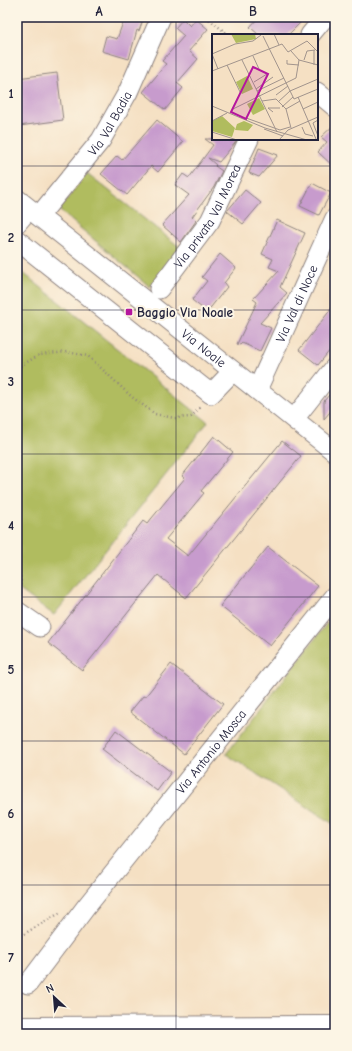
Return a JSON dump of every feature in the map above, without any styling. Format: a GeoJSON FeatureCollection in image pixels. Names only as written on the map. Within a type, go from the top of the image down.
{"type":"FeatureCollection","features":[{"type":"Feature","properties":{"kind":"main road"},"geometry":{"type":"LineString","coordinates":[[17,1028],[335,1027]]}},
{"type":"Feature","properties":{"kind":"street","name":"Via Val Badia"},"geometry":{"type":"LineString","coordinates":[[17,223],[28,208],[101,140],[128,92],[161,17]]}},
{"type":"Feature","properties":{"kind":"street"},"geometry":{"type":"LineString","coordinates":[[311,34],[325,17]]}},
{"type":"Feature","properties":{"kind":"street"},"geometry":{"type":"LineString","coordinates":[[318,93],[335,107]]}},
{"type":"Feature","properties":{"kind":"street","name":"Via privata Val Morea"},"geometry":{"type":"LineString","coordinates":[[159,289],[210,221],[249,140]]}},
{"type":"Feature","properties":{"kind":"street","name":"Via Noale"},"geometry":{"type":"LineString","coordinates":[[28,208],[335,452]]}},
{"type":"Feature","properties":{"kind":"street","name":"Via Val di Noce"},"geometry":{"type":"LineString","coordinates":[[257,390],[335,218]]}},
{"type":"Feature","properties":{"kind":"street"},"geometry":{"type":"LineString","coordinates":[[17,240],[211,394],[233,371]]}},
{"type":"Feature","properties":{"kind":"street"},"geometry":{"type":"LineString","coordinates":[[294,419],[335,367]]}},
{"type":"Feature","properties":{"kind":"street","name":"Via Antonio Mosca"},"geometry":{"type":"LineString","coordinates":[[28,984],[86,908],[335,596]]}},
{"type":"Feature","properties":{"kind":"street"},"geometry":{"type":"LineString","coordinates":[[18,611],[40,627]]}},
{"type":"Feature","properties":{"kind":"path"},"geometry":{"type":"LineString","coordinates":[[206,17],[228,34]]}},
{"type":"Feature","properties":{"kind":"path"},"geometry":{"type":"LineString","coordinates":[[17,368],[38,355],[67,352],[88,356],[132,397],[155,414],[174,418],[191,417],[211,394]]}},
{"type":"Feature","properties":{"kind":"path"},"geometry":{"type":"LineString","coordinates":[[17,565],[21,579],[18,611]]}},
{"type":"Feature","properties":{"kind":"path"},"geometry":{"type":"LineString","coordinates":[[17,938],[60,912]]}},
{"type":"Feature","properties":{"kind":"green space"},"geometry":{"type":"Polygon","coordinates":[[[87,173],[181,248],[150,287],[59,210],[87,173]]]}},
{"type":"Feature","properties":{"kind":"green space"},"geometry":{"type":"Polygon","coordinates":[[[17,268],[208,422],[54,615],[17,588],[17,268]]]}},
{"type":"Feature","properties":{"kind":"green space"},"geometry":{"type":"Polygon","coordinates":[[[335,613],[335,825],[226,754],[335,613]]]}},
{"type":"Feature","properties":{"kind":"building"},"geometry":{"type":"Polygon","coordinates":[[[125,17],[144,17],[139,31],[137,30],[129,59],[102,51],[106,36],[117,39],[125,17]]]}},
{"type":"Feature","properties":{"kind":"building"},"geometry":{"type":"Polygon","coordinates":[[[259,17],[293,17],[300,23],[289,34],[258,34],[250,27],[259,17]]]}},
{"type":"Feature","properties":{"kind":"building"},"geometry":{"type":"Polygon","coordinates":[[[183,19],[190,26],[196,19],[208,29],[189,51],[198,59],[177,83],[183,88],[165,110],[143,92],[166,64],[162,61],[184,36],[175,28],[183,19]]]}},
{"type":"Feature","properties":{"kind":"building"},"geometry":{"type":"Polygon","coordinates":[[[57,73],[63,120],[19,126],[17,109],[17,78],[57,73]]]}},
{"type":"Feature","properties":{"kind":"building"},"geometry":{"type":"Polygon","coordinates":[[[157,120],[183,142],[158,172],[151,166],[127,195],[101,174],[117,156],[122,160],[157,120]]]}},
{"type":"Feature","properties":{"kind":"building"},"geometry":{"type":"Polygon","coordinates":[[[335,124],[335,168],[318,152],[327,142],[321,137],[335,124]]]}},
{"type":"Feature","properties":{"kind":"building"},"geometry":{"type":"Polygon","coordinates":[[[205,139],[236,140],[219,162],[208,158],[222,171],[214,187],[192,217],[196,221],[181,242],[162,225],[189,195],[175,185],[183,174],[189,178],[213,145],[205,139]]]}},
{"type":"Feature","properties":{"kind":"building"},"geometry":{"type":"Polygon","coordinates":[[[259,148],[278,155],[259,177],[249,173],[259,148]]]}},
{"type":"Feature","properties":{"kind":"building"},"geometry":{"type":"Polygon","coordinates":[[[312,183],[331,193],[319,215],[300,206],[312,183]]]}},
{"type":"Feature","properties":{"kind":"building"},"geometry":{"type":"Polygon","coordinates":[[[245,190],[261,203],[243,224],[227,211],[245,190]]]}},
{"type":"Feature","properties":{"kind":"building"},"geometry":{"type":"Polygon","coordinates":[[[277,220],[305,233],[280,287],[287,293],[260,323],[271,328],[260,351],[242,343],[240,345],[237,344],[257,302],[253,299],[279,271],[269,267],[273,259],[262,254],[277,220]]]}},
{"type":"Feature","properties":{"kind":"building"},"geometry":{"type":"Polygon","coordinates":[[[220,254],[236,268],[224,283],[227,287],[207,312],[192,300],[207,281],[202,277],[220,254]]]}},
{"type":"Feature","properties":{"kind":"building"},"geometry":{"type":"Polygon","coordinates":[[[335,304],[335,344],[318,365],[299,350],[335,304]]]}},
{"type":"Feature","properties":{"kind":"building"},"geometry":{"type":"Polygon","coordinates":[[[329,395],[335,400],[335,406],[324,419],[324,401],[329,395]]]}},
{"type":"Feature","properties":{"kind":"building"},"geometry":{"type":"Polygon","coordinates":[[[214,436],[233,452],[201,491],[204,493],[166,539],[188,556],[282,441],[301,456],[186,598],[158,575],[82,670],[48,643],[143,521],[147,524],[185,478],[182,476],[214,436]]]}},
{"type":"Feature","properties":{"kind":"building"},"geometry":{"type":"Polygon","coordinates":[[[268,547],[318,586],[270,646],[220,606],[268,547]]]}},
{"type":"Feature","properties":{"kind":"building"},"geometry":{"type":"Polygon","coordinates":[[[171,664],[223,704],[184,754],[130,712],[143,696],[145,697],[171,664]]]}},
{"type":"Feature","properties":{"kind":"building"},"geometry":{"type":"Polygon","coordinates":[[[116,730],[171,772],[157,791],[102,749],[116,730]]]}},
{"type":"Feature","properties":{"kind":"place","name":"Baggio Via Noale"},"geometry":{"type":"Point","coordinates":[129,312]}}]}
